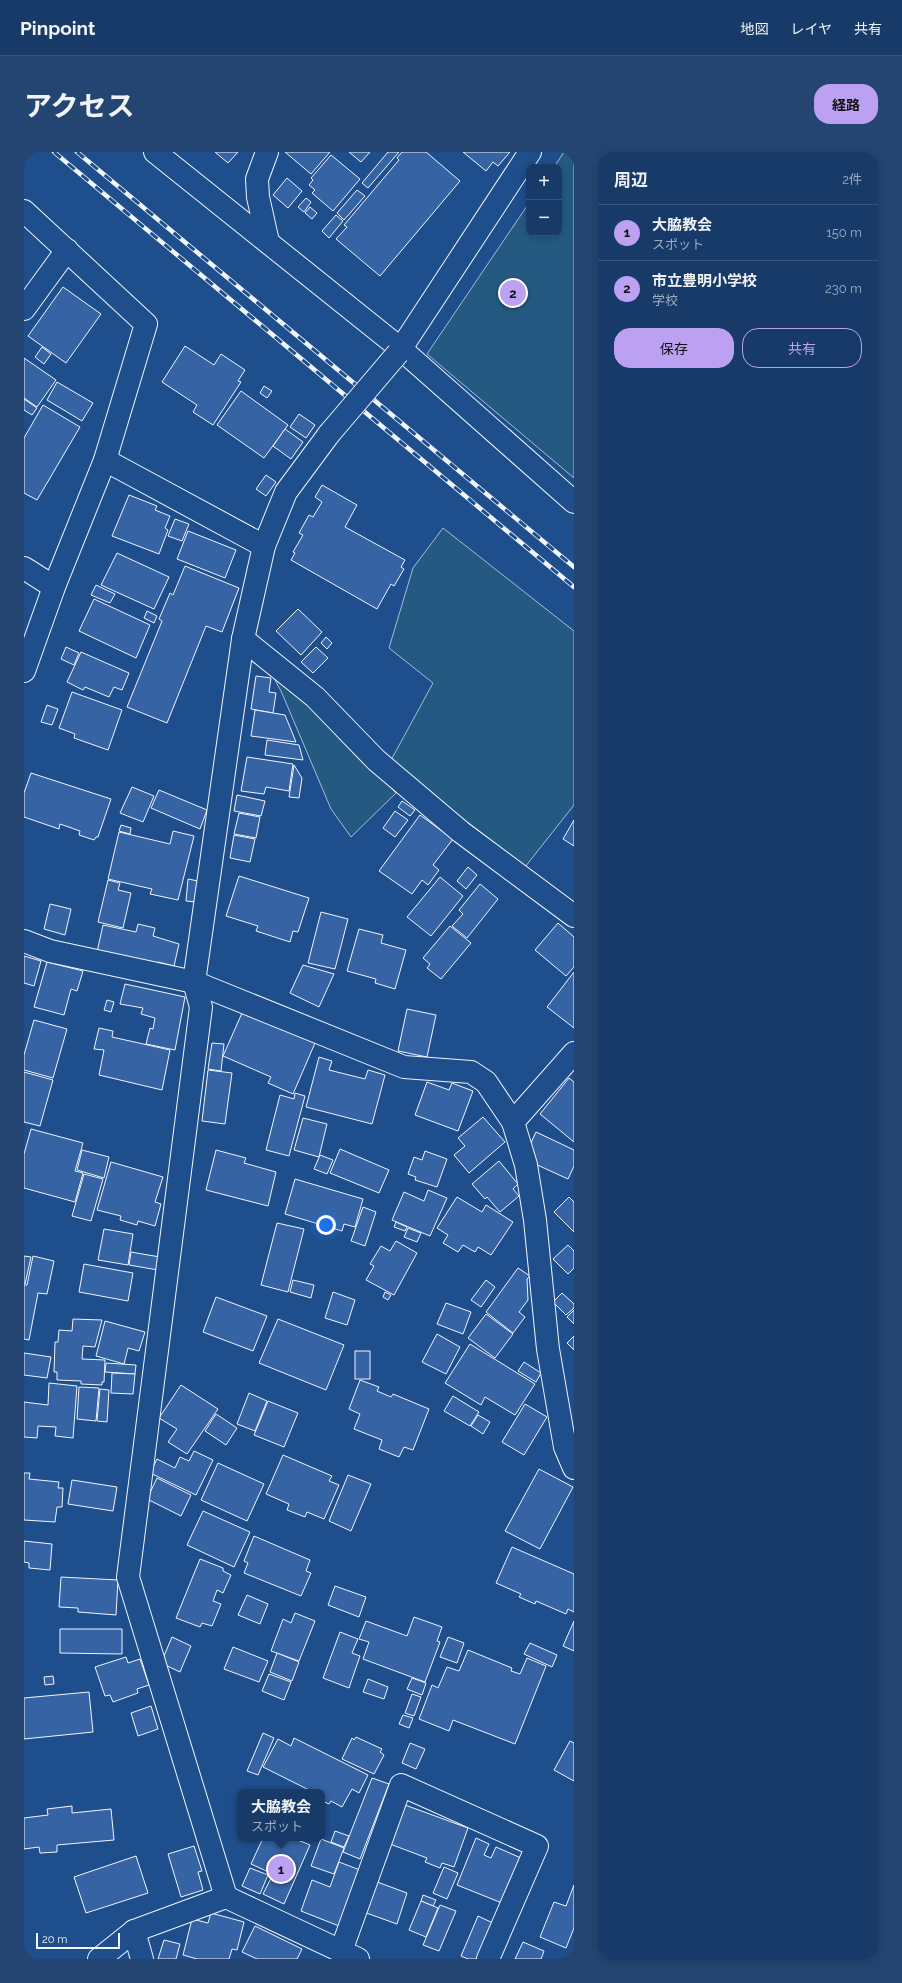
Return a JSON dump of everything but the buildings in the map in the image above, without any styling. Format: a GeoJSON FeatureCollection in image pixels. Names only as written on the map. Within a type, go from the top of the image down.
{"type":"FeatureCollection","features":[{"type":"Feature","properties":{"kind":"street"},"geometry":{"type":"LineString","coordinates":[[155,152],[268,242],[399,351],[574,502]]}},
{"type":"Feature","properties":{"kind":"street"},"geometry":{"type":"LineString","coordinates":[[267,152],[257,179],[258,197],[268,242]]}},
{"type":"Feature","properties":{"kind":"street"},"geometry":{"type":"LineString","coordinates":[[226,1897],[128,1577],[202,1006],[194,982],[243,639],[264,546],[286,492],[329,434],[399,351],[530,152]]}},
{"type":"Feature","properties":{"kind":"street"},"geometry":{"type":"LineString","coordinates":[[24,211],[146,324],[105,460],[54,587],[24,671]]}},
{"type":"Feature","properties":{"kind":"street"},"geometry":{"type":"LineString","coordinates":[[24,309],[67,250]]}},
{"type":"Feature","properties":{"kind":"street"},"geometry":{"type":"LineString","coordinates":[[105,460],[264,546]]}},
{"type":"Feature","properties":{"kind":"street"},"geometry":{"type":"LineString","coordinates":[[24,568],[54,587]]}},
{"type":"Feature","properties":{"kind":"street"},"geometry":{"type":"LineString","coordinates":[[243,639],[315,697],[376,760],[461,832],[574,916]]}},
{"type":"Feature","properties":{"kind":"street"},"geometry":{"type":"LineString","coordinates":[[24,941],[50,951],[194,982],[404,1067],[471,1072],[486,1082],[513,1122],[526,1165],[535,1220],[548,1349],[565,1447],[574,1468]]}},
{"type":"Feature","properties":{"kind":"street"},"geometry":{"type":"LineString","coordinates":[[513,1122],[574,1054]]}},
{"type":"Feature","properties":{"kind":"street"},"geometry":{"type":"LineString","coordinates":[[99,1959],[134,1931],[226,1897],[350,1955],[401,1785],[537,1846],[488,1959]]}},
{"type":"Feature","properties":{"kind":"street"},"geometry":{"type":"LineString","coordinates":[[134,1931],[142,1959]]}},
{"type":"Feature","properties":{"kind":"shaded area"},"geometry":{"type":"Polygon","coordinates":[[[564,152],[574,152],[574,478],[427,354],[526,207],[526,236],[562,236],[562,164],[556,164],[564,152]]]}},
{"type":"Feature","properties":{"kind":"shaded area"},"geometry":{"type":"Polygon","coordinates":[[[443,528],[574,631],[574,805],[525,867],[390,762],[433,683],[389,648],[413,568],[443,528]]]}},
{"type":"Feature","properties":{"kind":"shaded area"},"geometry":{"type":"Polygon","coordinates":[[[266,664],[396,793],[351,837],[331,809],[281,691],[266,664]]]}},
{"type":"Feature","properties":{"kind":"railway"},"geometry":{"type":"LineString","coordinates":[[54,152],[574,587]]}},
{"type":"Feature","properties":{"kind":"railway"},"geometry":{"type":"LineString","coordinates":[[77,152],[574,567]]}},
{"type":"Feature","properties":{"kind":"place","name":"市立豊明小学校"},"geometry":{"type":"Point","coordinates":[513,293]}},
{"type":"Feature","properties":{"kind":"place","name":"大脇教会"},"geometry":{"type":"Point","coordinates":[281,1869]}}]}
